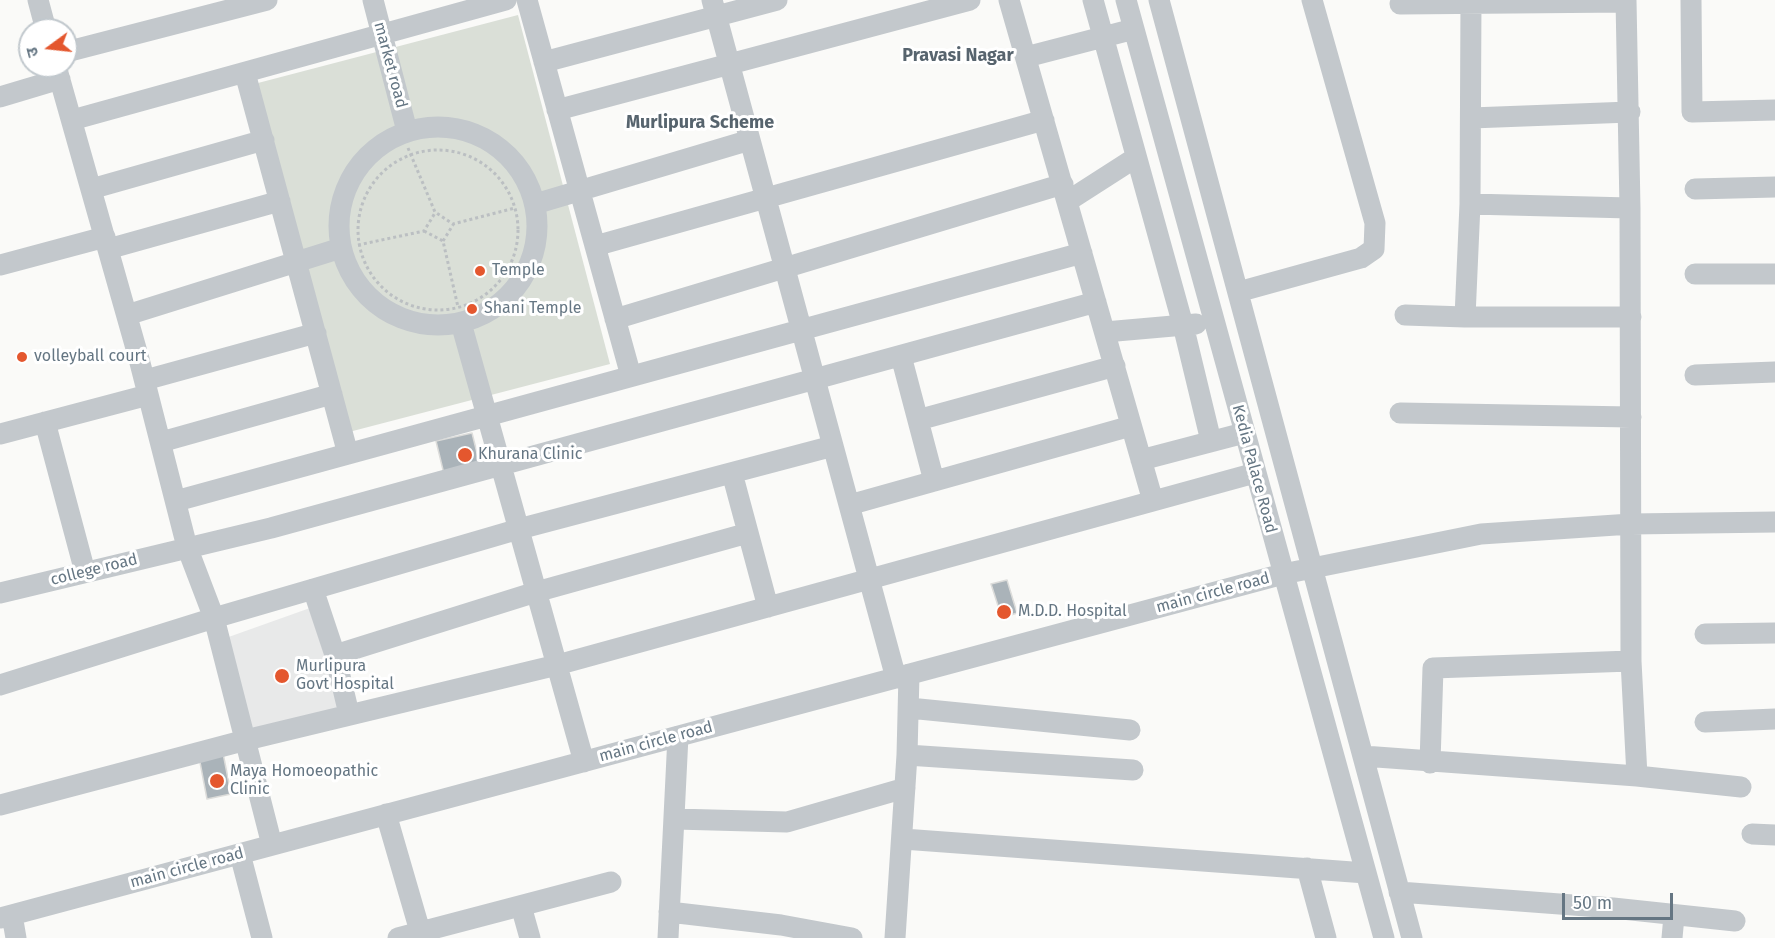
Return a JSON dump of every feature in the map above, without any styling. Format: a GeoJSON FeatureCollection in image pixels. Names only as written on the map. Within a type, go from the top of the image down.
{"type":"FeatureCollection","features":[{"type":"Feature","properties":{"kind":"street"},"geometry":{"type":"LineString","coordinates":[[78,49],[267,0]]}},
{"type":"Feature","properties":{"kind":"street","name":"market road"},"geometry":{"type":"LineString","coordinates":[[373,0],[405,132]]}},
{"type":"Feature","properties":{"kind":"street"},"geometry":{"type":"LineString","coordinates":[[72,120],[506,0]]}},
{"type":"Feature","properties":{"kind":"street"},"geometry":{"type":"LineString","coordinates":[[526,0],[631,376]]}},
{"type":"Feature","properties":{"kind":"street"},"geometry":{"type":"LineString","coordinates":[[544,62],[715,8],[777,0]]}},
{"type":"Feature","properties":{"kind":"street"},"geometry":{"type":"LineString","coordinates":[[557,110],[970,0]]}},
{"type":"Feature","properties":{"kind":"street"},"geometry":{"type":"LineString","coordinates":[[1009,0],[1153,501]]}},
{"type":"Feature","properties":{"kind":"street"},"geometry":{"type":"LineString","coordinates":[[1093,0],[1183,325],[1211,441]]}},
{"type":"Feature","properties":{"kind":"street"},"geometry":{"type":"LineString","coordinates":[[1126,3],[1148,0]]}},
{"type":"Feature","properties":{"kind":"street","name":"Kedia Palace Road"},"geometry":{"type":"LineString","coordinates":[[1159,0],[1412,938]]}},
{"type":"Feature","properties":{"kind":"street"},"geometry":{"type":"LineString","coordinates":[[1238,292],[1361,258],[1374,249],[1375,224],[1312,0]]}},
{"type":"Feature","properties":{"kind":"street"},"geometry":{"type":"LineString","coordinates":[[1690,0],[1692,112],[1775,110]]}},
{"type":"Feature","properties":{"kind":"street"},"geometry":{"type":"LineString","coordinates":[[43,1],[45,18]]}},
{"type":"Feature","properties":{"kind":"street"},"geometry":{"type":"LineString","coordinates":[[1400,4],[1626,1],[1631,317],[1631,661],[1636,777]]}},
{"type":"Feature","properties":{"kind":"street"},"geometry":{"type":"LineString","coordinates":[[1465,317],[1470,204],[1471,2]]}},
{"type":"Feature","properties":{"kind":"street","name":"Kedia Palace Road"},"geometry":{"type":"LineString","coordinates":[[1126,3],[1384,938]]}},
{"type":"Feature","properties":{"kind":"street"},"geometry":{"type":"LineString","coordinates":[[715,8],[869,579],[902,676],[909,708],[903,839],[895,938]]}},
{"type":"Feature","properties":{"kind":"street"},"geometry":{"type":"LineString","coordinates":[[1026,57],[1134,29]]}},
{"type":"Feature","properties":{"kind":"street"},"geometry":{"type":"LineString","coordinates":[[245,72],[348,454]]}},
{"type":"Feature","properties":{"kind":"street"},"geometry":{"type":"LineString","coordinates":[[0,97],[44,78]]}},
{"type":"Feature","properties":{"kind":"street"},"geometry":{"type":"LineString","coordinates":[[60,78],[127,315],[188,547],[214,618],[272,845]]}},
{"type":"Feature","properties":{"kind":"street"},"geometry":{"type":"LineString","coordinates":[[1471,118],[1629,112]]}},
{"type":"Feature","properties":{"kind":"street"},"geometry":{"type":"LineString","coordinates":[[595,246],[1044,120]]}},
{"type":"Feature","properties":{"kind":"street"},"geometry":{"type":"LineString","coordinates":[[434,126],[462,129],[487,140],[508,156],[525,178],[525,206],[537,230],[533,255],[522,278],[499,304],[485,314],[460,315],[439,325],[417,323],[396,316],[376,304],[361,288],[349,269],[350,246],[339,224],[342,201],[350,179],[364,160],[381,144],[405,132],[434,126]]}},
{"type":"Feature","properties":{"kind":"street"},"geometry":{"type":"LineString","coordinates":[[91,189],[264,140]]}},
{"type":"Feature","properties":{"kind":"street"},"geometry":{"type":"LineString","coordinates":[[525,206],[750,140]]}},
{"type":"Feature","properties":{"kind":"street"},"geometry":{"type":"LineString","coordinates":[[615,319],[785,267],[1065,193],[1135,158]]}},
{"type":"Feature","properties":{"kind":"street"},"geometry":{"type":"LineString","coordinates":[[1695,189],[1775,187]]}},
{"type":"Feature","properties":{"kind":"street"},"geometry":{"type":"LineString","coordinates":[[1,260],[106,243],[280,201]]}},
{"type":"Feature","properties":{"kind":"street"},"geometry":{"type":"LineString","coordinates":[[1470,204],[1630,208]]}},
{"type":"Feature","properties":{"kind":"street"},"geometry":{"type":"LineString","coordinates":[[127,315],[350,246]]}},
{"type":"Feature","properties":{"kind":"street"},"geometry":{"type":"LineString","coordinates":[[176,501],[1082,253]]}},
{"type":"Feature","properties":{"kind":"street"},"geometry":{"type":"LineString","coordinates":[[1695,274],[1775,274]]}},
{"type":"Feature","properties":{"kind":"street","name":"college road"},"geometry":{"type":"LineString","coordinates":[[0,593],[271,528],[1096,302]]}},
{"type":"Feature","properties":{"kind":"street"},"geometry":{"type":"LineString","coordinates":[[460,315],[584,762]]}},
{"type":"Feature","properties":{"kind":"street"},"geometry":{"type":"LineString","coordinates":[[1405,315],[1631,317]]}},
{"type":"Feature","properties":{"kind":"street"},"geometry":{"type":"LineString","coordinates":[[1105,332],[1214,323]]}},
{"type":"Feature","properties":{"kind":"street"},"geometry":{"type":"LineString","coordinates":[[0,434],[45,422],[316,333]]}},
{"type":"Feature","properties":{"kind":"street"},"geometry":{"type":"LineString","coordinates":[[901,356],[934,481]]}},
{"type":"Feature","properties":{"kind":"street"},"geometry":{"type":"LineString","coordinates":[[918,420],[1114,366]]}},
{"type":"Feature","properties":{"kind":"street"},"geometry":{"type":"LineString","coordinates":[[1695,375],[1775,372]]}},
{"type":"Feature","properties":{"kind":"street"},"geometry":{"type":"LineString","coordinates":[[161,442],[332,394]]}},
{"type":"Feature","properties":{"kind":"street"},"geometry":{"type":"LineString","coordinates":[[1400,413],[1630,417]]}},
{"type":"Feature","properties":{"kind":"street"},"geometry":{"type":"LineString","coordinates":[[45,422],[85,572]]}},
{"type":"Feature","properties":{"kind":"street"},"geometry":{"type":"LineString","coordinates":[[849,505],[1131,426]]}},
{"type":"Feature","properties":{"kind":"street"},"geometry":{"type":"LineString","coordinates":[[1141,460],[1244,433]]}},
{"type":"Feature","properties":{"kind":"street"},"geometry":{"type":"LineString","coordinates":[[0,685],[214,618],[519,529],[833,446]]}},
{"type":"Feature","properties":{"kind":"street"},"geometry":{"type":"LineString","coordinates":[[732,473],[768,607]]}},
{"type":"Feature","properties":{"kind":"street"},"geometry":{"type":"LineString","coordinates":[[0,805],[349,714],[557,665],[1255,473]]}},
{"type":"Feature","properties":{"kind":"street","name":"main circle road"},"geometry":{"type":"LineString","coordinates":[[6,916],[1283,574],[1481,534],[1631,524],[1775,522]]}},
{"type":"Feature","properties":{"kind":"street"},"geometry":{"type":"LineString","coordinates":[[335,655],[536,592],[748,533]]}},
{"type":"Feature","properties":{"kind":"street"},"geometry":{"type":"LineString","coordinates":[[313,589],[335,655],[349,714]]}},
{"type":"Feature","properties":{"kind":"street"},"geometry":{"type":"LineString","coordinates":[[1705,634],[1775,633]]}},
{"type":"Feature","properties":{"kind":"street"},"geometry":{"type":"LineString","coordinates":[[1430,763],[1433,668],[1631,661]]}},
{"type":"Feature","properties":{"kind":"street"},"geometry":{"type":"LineString","coordinates":[[909,708],[1130,730]]}},
{"type":"Feature","properties":{"kind":"street"},"geometry":{"type":"LineString","coordinates":[[1705,722],[1775,719]]}},
{"type":"Feature","properties":{"kind":"street"},"geometry":{"type":"LineString","coordinates":[[668,938],[678,736]]}},
{"type":"Feature","properties":{"kind":"street"},"geometry":{"type":"LineString","coordinates":[[907,755],[1133,770]]}},
{"type":"Feature","properties":{"kind":"street"},"geometry":{"type":"LineString","coordinates":[[1363,756],[1741,787]]}},
{"type":"Feature","properties":{"kind":"street"},"geometry":{"type":"LineString","coordinates":[[675,819],[787,822],[905,788]]}},
{"type":"Feature","properties":{"kind":"street"},"geometry":{"type":"LineString","coordinates":[[386,814],[421,935]]}},
{"type":"Feature","properties":{"kind":"street"},"geometry":{"type":"LineString","coordinates":[[1752,834],[1775,835]]}},
{"type":"Feature","properties":{"kind":"street"},"geometry":{"type":"LineString","coordinates":[[903,839],[1366,873]]}},
{"type":"Feature","properties":{"kind":"street"},"geometry":{"type":"LineString","coordinates":[[240,854],[262,938]]}},
{"type":"Feature","properties":{"kind":"street"},"geometry":{"type":"LineString","coordinates":[[1307,868],[1326,938]]}},
{"type":"Feature","properties":{"kind":"street"},"geometry":{"type":"LineString","coordinates":[[398,938],[421,935],[611,882]]}},
{"type":"Feature","properties":{"kind":"street"},"geometry":{"type":"LineString","coordinates":[[1399,892],[1613,908],[1735,921]]}},
{"type":"Feature","properties":{"kind":"street"},"geometry":{"type":"LineString","coordinates":[[521,906],[530,938]]}},
{"type":"Feature","properties":{"kind":"street"},"geometry":{"type":"LineString","coordinates":[[669,912],[781,925],[852,938]]}},
{"type":"Feature","properties":{"kind":"street"},"geometry":{"type":"LineString","coordinates":[[6,916],[16,938]]}},
{"type":"Feature","properties":{"kind":"street"},"geometry":{"type":"LineString","coordinates":[[1672,938],[1674,916]]}},
{"type":"Feature","properties":{"kind":"path"},"geometry":{"type":"LineString","coordinates":[[405,132],[411,155],[435,212],[453,224]]}},
{"type":"Feature","properties":{"kind":"path"},"geometry":{"type":"LineString","coordinates":[[350,246],[369,190],[387,169],[411,155],[429,150],[466,155],[483,164],[525,206]]}},
{"type":"Feature","properties":{"kind":"path"},"geometry":{"type":"LineString","coordinates":[[460,315],[443,241],[453,224],[525,206]]}},
{"type":"Feature","properties":{"kind":"path"},"geometry":{"type":"LineString","coordinates":[[460,315],[490,291],[512,262],[525,206]]}},
{"type":"Feature","properties":{"kind":"path"},"geometry":{"type":"LineString","coordinates":[[424,231],[435,212]]}},
{"type":"Feature","properties":{"kind":"path"},"geometry":{"type":"LineString","coordinates":[[350,246],[424,231],[443,241]]}},
{"type":"Feature","properties":{"kind":"path"},"geometry":{"type":"LineString","coordinates":[[350,246],[379,283],[395,298],[415,307],[460,315]]}},
{"type":"Feature","properties":{"kind":"shaded area"},"geometry":{"type":"Polygon","coordinates":[[[518,15],[610,364],[349,432],[258,83],[518,15]]]}},
{"type":"Feature","properties":{"kind":"shaded area","name":"Murlipura Govt Hospital"},"geometry":{"type":"Polygon","coordinates":[[[310,608],[346,712],[246,739],[223,639],[310,608]]]}},
{"type":"Feature","properties":{"kind":"building"},"geometry":{"type":"Polygon","coordinates":[[[472,433],[480,465],[444,474],[436,441],[472,433]]]}},
{"type":"Feature","properties":{"kind":"building"},"geometry":{"type":"Polygon","coordinates":[[[1007,580],[1017,613],[1002,618],[991,584],[1007,580]]]}},
{"type":"Feature","properties":{"kind":"building"},"geometry":{"type":"Polygon","coordinates":[[[223,753],[231,794],[207,799],[199,757],[223,753]]]}},
{"type":"Feature","properties":{"kind":"place","name":"Temple"},"geometry":{"type":"Point","coordinates":[480,271]}},
{"type":"Feature","properties":{"kind":"place","name":"Shani Temple"},"geometry":{"type":"Point","coordinates":[472,309]}},
{"type":"Feature","properties":{"kind":"place","name":"volleyball court"},"geometry":{"type":"Point","coordinates":[22,357]}},
{"type":"Feature","properties":{"kind":"place","name":"Khurana Clinic"},"geometry":{"type":"Point","coordinates":[465,455]}},
{"type":"Feature","properties":{"kind":"place","name":"M.D.D. Hospital"},"geometry":{"type":"Point","coordinates":[1004,612]}},
{"type":"Feature","properties":{"kind":"place","name":"Murlipura Govt Hospital"},"geometry":{"type":"Point","coordinates":[282,676]}},
{"type":"Feature","properties":{"kind":"place","name":"Maya Homoeopathic Clinic"},"geometry":{"type":"Point","coordinates":[217,781]}},
{"type":"Feature","properties":{"kind":"district","name":"Pravasi Nagar"},"geometry":{"type":"Point","coordinates":[958,56]}},
{"type":"Feature","properties":{"kind":"district","name":"Murlipura Scheme"},"geometry":{"type":"Point","coordinates":[700,123]}}]}
